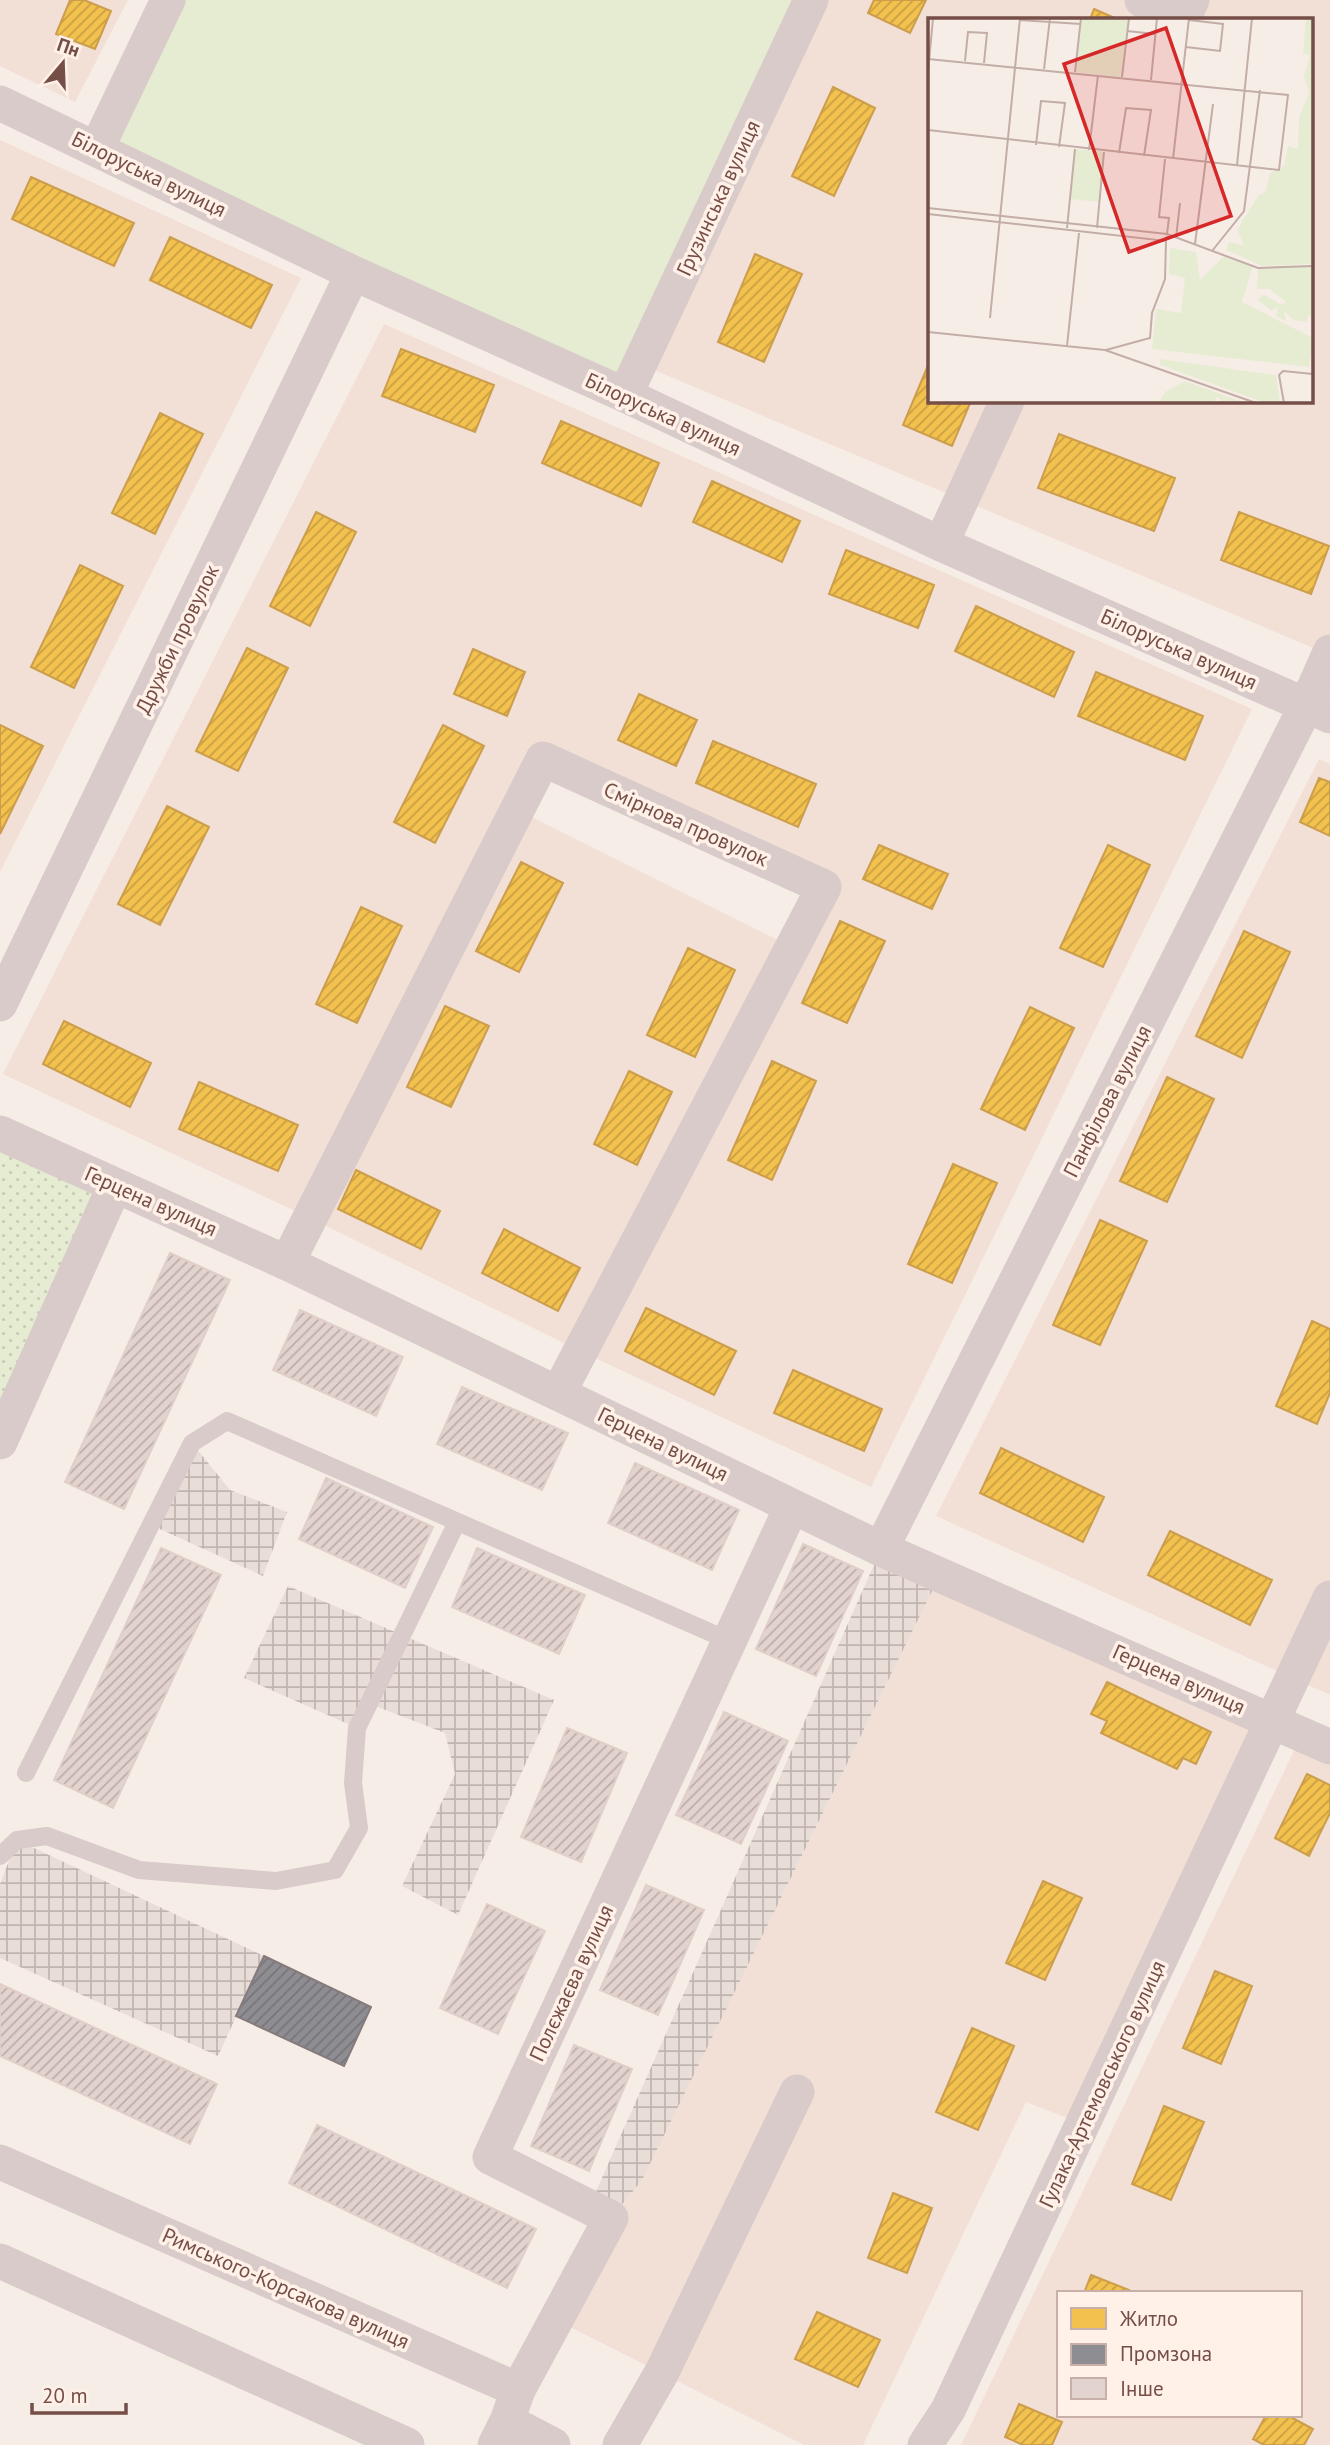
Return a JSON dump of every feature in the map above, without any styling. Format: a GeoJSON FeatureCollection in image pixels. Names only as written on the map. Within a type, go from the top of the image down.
{"type":"FeatureCollection","features":[{"type":"Feature","properties":{"kind":"street"},"geometry":{"type":"LineString","coordinates":[[97,148],[168,0]]}},
{"type":"Feature","properties":{"kind":"street","name":"Грузинська вулиця"},"geometry":{"type":"LineString","coordinates":[[625,395],[811,0]]}},
{"type":"Feature","properties":{"kind":"street"},"geometry":{"type":"LineString","coordinates":[[1142,0],[1181,18]]}},
{"type":"Feature","properties":{"kind":"street"},"geometry":{"type":"LineString","coordinates":[[1183,18],[1192,0]]}},
{"type":"Feature","properties":{"kind":"street","name":"Білоруська вулиця"},"geometry":{"type":"LineString","coordinates":[[0,103],[353,274],[625,395],[941,544],[1318,711]]}},
{"type":"Feature","properties":{"kind":"street","name":"Дружби провулок"},"geometry":{"type":"LineString","coordinates":[[0,1004],[353,274]]}},
{"type":"Feature","properties":{"kind":"street"},"geometry":{"type":"LineString","coordinates":[[941,544],[1007,402]]}},
{"type":"Feature","properties":{"kind":"street","name":"Панфілова вулиця"},"geometry":{"type":"LineString","coordinates":[[881,1549],[1318,711],[1330,652]]}},
{"type":"Feature","properties":{"kind":"street","name":"Смірнова провулок"},"geometry":{"type":"LineString","coordinates":[[288,1263],[543,759],[824,887],[559,1392]]}},
{"type":"Feature","properties":{"kind":"street","name":"Герцена вулиця"},"geometry":{"type":"LineString","coordinates":[[0,1133],[288,1263],[559,1392],[791,1508],[1330,1747]]}},
{"type":"Feature","properties":{"kind":"street"},"geometry":{"type":"LineString","coordinates":[[0,1443],[115,1185]]}},
{"type":"Feature","properties":{"kind":"street","name":"Полєжаєва вулиця"},"geometry":{"type":"LineString","coordinates":[[507,2419],[611,2218],[490,2157],[791,1508]]}},
{"type":"Feature","properties":{"kind":"street","name":"Гулака-Артемовського вулиця"},"geometry":{"type":"LineString","coordinates":[[925,2445],[948,2410],[1330,1598]]}},
{"type":"Feature","properties":{"kind":"street"},"geometry":{"type":"LineString","coordinates":[[620,2445],[662,2372],[797,2092]]}},
{"type":"Feature","properties":{"kind":"street","name":"Римського-Корсакова вулиця"},"geometry":{"type":"LineString","coordinates":[[0,2162],[507,2419],[553,2445]]}},
{"type":"Feature","properties":{"kind":"street"},"geometry":{"type":"LineString","coordinates":[[0,2261],[407,2445]]}},
{"type":"Feature","properties":{"kind":"lane"},"geometry":{"type":"LineString","coordinates":[[26,1773],[192,1443],[227,1421],[730,1640]]}},
{"type":"Feature","properties":{"kind":"lane"},"geometry":{"type":"LineString","coordinates":[[0,1856],[17,1840],[47,1836],[139,1870],[276,1881],[335,1870],[359,1828],[353,1783],[358,1728],[457,1522]]}},
{"type":"Feature","properties":{"kind":"shaded area"},"geometry":{"type":"Polygon","coordinates":[[[0,0],[128,0],[75,102],[0,66],[0,0]]]}},
{"type":"Feature","properties":{"kind":"shaded area"},"geometry":{"type":"Polygon","coordinates":[[[811,0],[1330,0],[1330,655],[640,364],[811,0]]]}},
{"type":"Feature","properties":{"kind":"shaded area"},"geometry":{"type":"Polygon","coordinates":[[[0,140],[301,278],[0,872],[0,140]]]}},
{"type":"Feature","properties":{"kind":"shaded area"},"geometry":{"type":"Polygon","coordinates":[[[384,324],[1252,709],[871,1487],[580,1351],[310,1218],[3,1074],[384,324]],[[543,759],[518,810],[792,947],[824,887],[543,759]]]}},
{"type":"Feature","properties":{"kind":"shaded area"},"geometry":{"type":"Polygon","coordinates":[[[1319,759],[1330,764],[1330,1695],[936,1516],[1319,759]]]}},
{"type":"Feature","properties":{"kind":"shaded area"},"geometry":{"type":"Polygon","coordinates":[[[192,1443],[230,1490],[287,1512],[263,1576],[151,1525],[192,1443]]]}},
{"type":"Feature","properties":{"kind":"shaded area"},"geometry":{"type":"Polygon","coordinates":[[[881,1549],[940,1575],[642,2180],[611,2218],[589,2207],[881,1549]]]}},
{"type":"Feature","properties":{"kind":"shaded area"},"geometry":{"type":"Polygon","coordinates":[[[940,1575],[1274,1721],[1083,2124],[1026,2102],[863,2445],[804,2445],[556,2320],[611,2218],[642,2180],[940,1575]]]}},
{"type":"Feature","properties":{"kind":"shaded area"},"geometry":{"type":"Polygon","coordinates":[[[288,1586],[554,1700],[458,1915],[402,1886],[455,1774],[445,1733],[370,1704],[357,1728],[244,1678],[288,1586]]]}},
{"type":"Feature","properties":{"kind":"shaded area"},"geometry":{"type":"Polygon","coordinates":[[[1302,1734],[1330,1747],[1330,2445],[961,2445],[1302,1734]]]}},
{"type":"Feature","properties":{"kind":"shaded area"},"geometry":{"type":"Polygon","coordinates":[[[17,1840],[264,1956],[218,2056],[0,1958],[0,1884],[17,1840]]]}},
{"type":"Feature","properties":{"kind":"green space"},"geometry":{"type":"Polygon","coordinates":[[[159,0],[811,0],[625,395],[93,142],[159,0]]]}},
{"type":"Feature","properties":{"kind":"green space"},"geometry":{"type":"Polygon","coordinates":[[[0,1133],[115,1185],[0,1442],[0,1133]]]}},
{"type":"Feature","properties":{"kind":"building: Житло"},"geometry":{"type":"Polygon","coordinates":[[[70,0],[84,0],[111,11],[95,49],[56,34],[70,0]]]}},
{"type":"Feature","properties":{"kind":"building: Житло"},"geometry":{"type":"Polygon","coordinates":[[[874,0],[926,0],[910,33],[868,13],[874,0]]]}},
{"type":"Feature","properties":{"kind":"building: Житло"},"geometry":{"type":"Polygon","coordinates":[[[1094,9],[1115,18],[1090,18],[1094,9]]]}},
{"type":"Feature","properties":{"kind":"building: Житло"},"geometry":{"type":"Polygon","coordinates":[[[833,87],[875,108],[834,196],[792,176],[833,87]]]}},
{"type":"Feature","properties":{"kind":"building: Житло"},"geometry":{"type":"Polygon","coordinates":[[[31,177],[134,223],[114,266],[12,219],[31,177]]]}},
{"type":"Feature","properties":{"kind":"building: Житло"},"geometry":{"type":"Polygon","coordinates":[[[170,237],[272,285],[251,328],[150,280],[170,237]]]}},
{"type":"Feature","properties":{"kind":"building: Житло"},"geometry":{"type":"Polygon","coordinates":[[[755,254],[802,274],[764,362],[718,342],[755,254]]]}},
{"type":"Feature","properties":{"kind":"building: Житло"},"geometry":{"type":"Polygon","coordinates":[[[401,349],[494,385],[475,432],[382,396],[401,349]]]}},
{"type":"Feature","properties":{"kind":"building: Житло"},"geometry":{"type":"Polygon","coordinates":[[[928,365],[928,402],[971,402],[952,446],[903,425],[928,365]]]}},
{"type":"Feature","properties":{"kind":"building: Житло"},"geometry":{"type":"Polygon","coordinates":[[[160,413],[203,434],[155,534],[112,513],[160,413]]]}},
{"type":"Feature","properties":{"kind":"building: Житло"},"geometry":{"type":"Polygon","coordinates":[[[561,421],[659,463],[641,506],[542,463],[561,421]]]}},
{"type":"Feature","properties":{"kind":"building: Житло"},"geometry":{"type":"Polygon","coordinates":[[[1059,434],[1175,478],[1154,531],[1038,488],[1059,434]]]}},
{"type":"Feature","properties":{"kind":"building: Житло"},"geometry":{"type":"Polygon","coordinates":[[[712,481],[800,521],[782,562],[693,522],[712,481]]]}},
{"type":"Feature","properties":{"kind":"building: Житло"},"geometry":{"type":"Polygon","coordinates":[[[316,512],[356,532],[310,626],[270,606],[316,512]]]}},
{"type":"Feature","properties":{"kind":"building: Житло"},"geometry":{"type":"Polygon","coordinates":[[[1239,512],[1329,546],[1311,594],[1221,560],[1239,512]]]}},
{"type":"Feature","properties":{"kind":"building: Житло"},"geometry":{"type":"Polygon","coordinates":[[[846,550],[934,585],[918,628],[829,594],[846,550]]]}},
{"type":"Feature","properties":{"kind":"building: Житло"},"geometry":{"type":"Polygon","coordinates":[[[80,565],[123,586],[74,688],[31,667],[80,565]]]}},
{"type":"Feature","properties":{"kind":"building: Житло"},"geometry":{"type":"Polygon","coordinates":[[[976,606],[1074,652],[1054,697],[955,651],[976,606]]]}},
{"type":"Feature","properties":{"kind":"building: Житло"},"geometry":{"type":"Polygon","coordinates":[[[247,648],[288,668],[238,771],[196,751],[247,648]]]}},
{"type":"Feature","properties":{"kind":"building: Житло"},"geometry":{"type":"Polygon","coordinates":[[[473,649],[525,672],[507,716],[454,694],[473,649]]]}},
{"type":"Feature","properties":{"kind":"building: Житло"},"geometry":{"type":"Polygon","coordinates":[[[1096,672],[1203,716],[1185,760],[1078,716],[1096,672]]]}},
{"type":"Feature","properties":{"kind":"building: Житло"},"geometry":{"type":"Polygon","coordinates":[[[639,694],[697,720],[676,766],[618,740],[639,694]]]}},
{"type":"Feature","properties":{"kind":"building: Житло"},"geometry":{"type":"Polygon","coordinates":[[[0,725],[43,746],[0,834],[0,725]]]}},
{"type":"Feature","properties":{"kind":"building: Житло"},"geometry":{"type":"Polygon","coordinates":[[[443,725],[484,746],[435,843],[394,822],[443,725]]]}},
{"type":"Feature","properties":{"kind":"building: Житло"},"geometry":{"type":"Polygon","coordinates":[[[713,741],[816,784],[798,827],[696,783],[713,741]]]}},
{"type":"Feature","properties":{"kind":"building: Житло"},"geometry":{"type":"Polygon","coordinates":[[[1319,778],[1330,782],[1330,836],[1300,822],[1319,778]]]}},
{"type":"Feature","properties":{"kind":"building: Житло"},"geometry":{"type":"Polygon","coordinates":[[[167,806],[209,827],[160,925],[118,904],[167,806]]]}},
{"type":"Feature","properties":{"kind":"building: Житло"},"geometry":{"type":"Polygon","coordinates":[[[879,845],[948,874],[932,909],[863,879],[879,845]]]}},
{"type":"Feature","properties":{"kind":"building: Житло"},"geometry":{"type":"Polygon","coordinates":[[[1108,845],[1150,865],[1103,967],[1060,948],[1108,845]]]}},
{"type":"Feature","properties":{"kind":"building: Житло"},"geometry":{"type":"Polygon","coordinates":[[[521,862],[563,883],[519,972],[476,951],[521,862]]]}},
{"type":"Feature","properties":{"kind":"building: Житло"},"geometry":{"type":"Polygon","coordinates":[[[361,907],[402,926],[357,1023],[316,1004],[361,907]]]}},
{"type":"Feature","properties":{"kind":"building: Житло"},"geometry":{"type":"Polygon","coordinates":[[[840,921],[885,941],[847,1023],[802,1003],[840,921]]]}},
{"type":"Feature","properties":{"kind":"building: Житло"},"geometry":{"type":"Polygon","coordinates":[[[1244,931],[1290,952],[1242,1058],[1196,1036],[1244,931]]]}},
{"type":"Feature","properties":{"kind":"building: Житло"},"geometry":{"type":"Polygon","coordinates":[[[688,948],[735,970],[695,1057],[647,1035],[688,948]]]}},
{"type":"Feature","properties":{"kind":"building: Житло"},"geometry":{"type":"Polygon","coordinates":[[[445,1006],[489,1026],[451,1107],[407,1087],[445,1006]]]}},
{"type":"Feature","properties":{"kind":"building: Житло"},"geometry":{"type":"Polygon","coordinates":[[[1030,1007],[1074,1028],[1025,1130],[981,1109],[1030,1007]]]}},
{"type":"Feature","properties":{"kind":"building: Житло"},"geometry":{"type":"Polygon","coordinates":[[[64,1021],[151,1063],[130,1107],[43,1064],[64,1021]]]}},
{"type":"Feature","properties":{"kind":"building: Житло"},"geometry":{"type":"Polygon","coordinates":[[[772,1061],[816,1081],[772,1180],[728,1160],[772,1061]]]}},
{"type":"Feature","properties":{"kind":"building: Житло"},"geometry":{"type":"Polygon","coordinates":[[[629,1071],[672,1092],[637,1165],[594,1144],[629,1071]]]}},
{"type":"Feature","properties":{"kind":"building: Житло"},"geometry":{"type":"Polygon","coordinates":[[[1167,1077],[1214,1099],[1167,1202],[1120,1181],[1167,1077]]]}},
{"type":"Feature","properties":{"kind":"building: Житло"},"geometry":{"type":"Polygon","coordinates":[[[199,1082],[298,1125],[278,1171],[179,1129],[199,1082]]]}},
{"type":"Feature","properties":{"kind":"building: Житло"},"geometry":{"type":"Polygon","coordinates":[[[953,1164],[997,1183],[952,1283],[908,1264],[953,1164]]]}},
{"type":"Feature","properties":{"kind":"building: Житло"},"geometry":{"type":"Polygon","coordinates":[[[356,1170],[440,1211],[421,1249],[338,1209],[356,1170]]]}},
{"type":"Feature","properties":{"kind":"building: Житло"},"geometry":{"type":"Polygon","coordinates":[[[1100,1220],[1147,1241],[1100,1345],[1053,1325],[1100,1220]]]}},
{"type":"Feature","properties":{"kind":"building: Житло"},"geometry":{"type":"Polygon","coordinates":[[[504,1229],[580,1268],[558,1311],[482,1273],[504,1229]]]}},
{"type":"Feature","properties":{"kind":"building: Житло"},"geometry":{"type":"Polygon","coordinates":[[[646,1308],[736,1351],[714,1395],[625,1351],[646,1308]]]}},
{"type":"Feature","properties":{"kind":"building: Житло"},"geometry":{"type":"Polygon","coordinates":[[[1312,1321],[1330,1329],[1330,1393],[1317,1424],[1276,1406],[1312,1321]]]}},
{"type":"Feature","properties":{"kind":"building: Житло"},"geometry":{"type":"Polygon","coordinates":[[[793,1370],[882,1409],[864,1451],[774,1413],[793,1370]]]}},
{"type":"Feature","properties":{"kind":"building: Житло"},"geometry":{"type":"Polygon","coordinates":[[[1001,1448],[1104,1497],[1083,1542],[980,1493],[1001,1448]]]}},
{"type":"Feature","properties":{"kind":"building: Житло"},"geometry":{"type":"Polygon","coordinates":[[[1170,1531],[1272,1580],[1250,1625],[1148,1575],[1170,1531]]]}},
{"type":"Feature","properties":{"kind":"building: Житло"},"geometry":{"type":"Polygon","coordinates":[[[1107,1682],[1211,1732],[1196,1764],[1183,1758],[1177,1769],[1101,1733],[1107,1721],[1091,1714],[1107,1682]]]}},
{"type":"Feature","properties":{"kind":"building: Житло"},"geometry":{"type":"Polygon","coordinates":[[[1307,1774],[1330,1785],[1330,1813],[1309,1856],[1275,1838],[1307,1774]]]}},
{"type":"Feature","properties":{"kind":"building: Житло"},"geometry":{"type":"Polygon","coordinates":[[[1043,1881],[1082,1898],[1045,1980],[1006,1963],[1043,1881]]]}},
{"type":"Feature","properties":{"kind":"building: Житло"},"geometry":{"type":"Polygon","coordinates":[[[1215,1971],[1252,1986],[1221,2064],[1183,2048],[1215,1971]]]}},
{"type":"Feature","properties":{"kind":"building: Житло"},"geometry":{"type":"Polygon","coordinates":[[[972,2028],[1014,2046],[978,2130],[936,2112],[972,2028]]]}},
{"type":"Feature","properties":{"kind":"building: Житло"},"geometry":{"type":"Polygon","coordinates":[[[1164,2106],[1204,2122],[1171,2200],[1132,2184],[1164,2106]]]}},
{"type":"Feature","properties":{"kind":"building: Житло"},"geometry":{"type":"Polygon","coordinates":[[[893,2193],[932,2208],[907,2273],[868,2258],[893,2193]]]}},
{"type":"Feature","properties":{"kind":"building: Житло"},"geometry":{"type":"Polygon","coordinates":[[[1091,2275],[1129,2290],[1129,2291],[1085,2291],[1091,2275]]]}},
{"type":"Feature","properties":{"kind":"building: Житло"},"geometry":{"type":"Polygon","coordinates":[[[817,2312],[880,2340],[858,2387],[795,2359],[817,2312]]]}},
{"type":"Feature","properties":{"kind":"building: Житло"},"geometry":{"type":"Polygon","coordinates":[[[1019,2404],[1062,2422],[1052,2445],[1023,2445],[1005,2437],[1019,2404]]]}},
{"type":"Feature","properties":{"kind":"building: Житло"},"geometry":{"type":"Polygon","coordinates":[[[1265,2417],[1291,2417],[1313,2429],[1304,2445],[1264,2445],[1253,2439],[1265,2417]]]}},
{"type":"Feature","properties":{"kind":"building: Промзона"},"geometry":{"type":"Polygon","coordinates":[[[264,1956],[371,2007],[344,2066],[236,2016],[264,1956]]]}},
{"type":"Feature","properties":{"kind":"building: Інше"},"geometry":{"type":"Polygon","coordinates":[[[170,1253],[230,1280],[124,1509],[65,1482],[170,1253]]]}},
{"type":"Feature","properties":{"kind":"building: Інше"},"geometry":{"type":"Polygon","coordinates":[[[300,1310],[403,1357],[376,1416],[273,1370],[300,1310]]]}},
{"type":"Feature","properties":{"kind":"building: Інше"},"geometry":{"type":"Polygon","coordinates":[[[462,1387],[568,1433],[542,1490],[437,1444],[462,1387]]]}},
{"type":"Feature","properties":{"kind":"building: Інше"},"geometry":{"type":"Polygon","coordinates":[[[635,1463],[739,1510],[712,1570],[608,1523],[635,1463]]]}},
{"type":"Feature","properties":{"kind":"building: Інше"},"geometry":{"type":"Polygon","coordinates":[[[326,1478],[433,1527],[405,1588],[299,1539],[326,1478]]]}},
{"type":"Feature","properties":{"kind":"building: Інше"},"geometry":{"type":"Polygon","coordinates":[[[803,1544],[863,1571],[816,1676],[756,1649],[803,1544]]]}},
{"type":"Feature","properties":{"kind":"building: Інше"},"geometry":{"type":"Polygon","coordinates":[[[161,1548],[221,1575],[113,1808],[54,1780],[161,1548]]]}},
{"type":"Feature","properties":{"kind":"building: Інше"},"geometry":{"type":"Polygon","coordinates":[[[477,1548],[585,1595],[559,1654],[452,1607],[477,1548]]]}},
{"type":"Feature","properties":{"kind":"building: Інше"},"geometry":{"type":"Polygon","coordinates":[[[724,1712],[788,1741],[741,1844],[676,1815],[724,1712]]]}},
{"type":"Feature","properties":{"kind":"building: Інше"},"geometry":{"type":"Polygon","coordinates":[[[567,1728],[627,1753],[581,1862],[521,1837],[567,1728]]]}},
{"type":"Feature","properties":{"kind":"building: Інше"},"geometry":{"type":"Polygon","coordinates":[[[646,1885],[704,1910],[658,2015],[600,1990],[646,1885]]]}},
{"type":"Feature","properties":{"kind":"building: Інше"},"geometry":{"type":"Polygon","coordinates":[[[487,1904],[545,1931],[498,2034],[440,2008],[487,1904]]]}},
{"type":"Feature","properties":{"kind":"building: Інше"},"geometry":{"type":"Polygon","coordinates":[[[0,1984],[217,2084],[190,2144],[0,2056],[0,1984]]]}},
{"type":"Feature","properties":{"kind":"building: Інше"},"geometry":{"type":"Polygon","coordinates":[[[574,2045],[632,2069],[589,2171],[531,2146],[574,2045]]]}},
{"type":"Feature","properties":{"kind":"building: Інше"},"geometry":{"type":"Polygon","coordinates":[[[317,2125],[536,2229],[507,2288],[289,2183],[317,2125]]]}}]}
